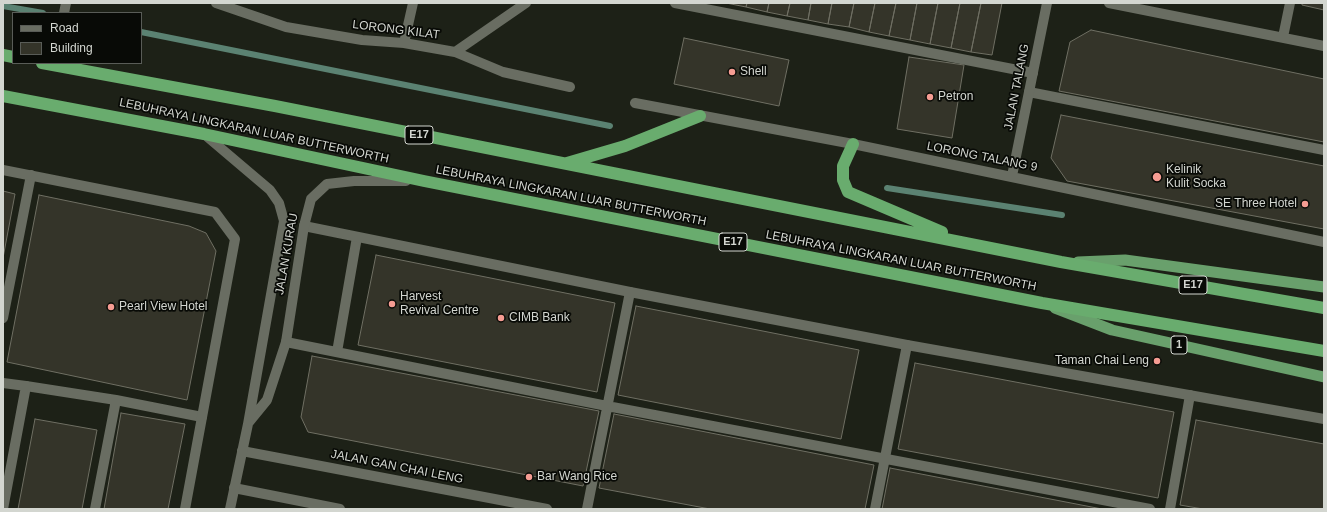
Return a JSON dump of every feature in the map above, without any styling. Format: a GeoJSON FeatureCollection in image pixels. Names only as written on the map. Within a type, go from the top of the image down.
{"type":"FeatureCollection","features":[{"type":"Feature","properties":{"kind":"highway","name":"LEBUHRAYA LINGKARAN LUAR BUTTERWORTH"},"geometry":{"type":"LineString","coordinates":[[53,64],[75,66],[1061,262],[1324,308]]}},
{"type":"Feature","properties":{"kind":"highway","name":"LEBUHRAYA LINGKARAN LUAR BUTTERWORTH"},"geometry":{"type":"LineString","coordinates":[[3,96],[204,134],[424,181],[1042,303],[1324,351]]}},
{"type":"Feature","properties":{"kind":"highway"},"geometry":{"type":"LineString","coordinates":[[564,164],[625,146],[700,116]]}},
{"type":"Feature","properties":{"kind":"highway"},"geometry":{"type":"LineString","coordinates":[[853,144],[843,166],[843,180],[848,192],[963,242]]}},
{"type":"Feature","properties":{"kind":"highway"},"geometry":{"type":"LineString","coordinates":[[1061,262],[1125,260],[1324,287]]}},
{"type":"Feature","properties":{"kind":"highway","name":"1"},"geometry":{"type":"LineString","coordinates":[[1042,303],[1112,330],[1322,376]]}},
{"type":"Feature","properties":{"kind":"street","name":"LORONG KILAT"},"geometry":{"type":"LineString","coordinates":[[218,3],[286,27],[362,40],[404,43],[455,52],[503,72],[570,87]]}},
{"type":"Feature","properties":{"kind":"street"},"geometry":{"type":"LineString","coordinates":[[404,43],[413,3]]}},
{"type":"Feature","properties":{"kind":"street"},"geometry":{"type":"LineString","coordinates":[[455,52],[526,3]]}},
{"type":"Feature","properties":{"kind":"street"},"geometry":{"type":"LineString","coordinates":[[674,3],[1033,73]]}},
{"type":"Feature","properties":{"kind":"street","name":"JALAN TALANG"},"geometry":{"type":"LineString","coordinates":[[1012,176],[1047,3]]}},
{"type":"Feature","properties":{"kind":"street"},"geometry":{"type":"LineString","coordinates":[[1109,3],[1324,46]]}},
{"type":"Feature","properties":{"kind":"street"},"geometry":{"type":"LineString","coordinates":[[1283,37],[1290,3]]}},
{"type":"Feature","properties":{"kind":"street"},"geometry":{"type":"LineString","coordinates":[[1029,92],[1324,150]]}},
{"type":"Feature","properties":{"kind":"street","name":"LORONG TALANG 9"},"geometry":{"type":"LineString","coordinates":[[635,103],[1012,176],[1324,242]]}},
{"type":"Feature","properties":{"kind":"street","name":"JALAN KURAU"},"geometry":{"type":"LineString","coordinates":[[204,134],[270,190],[279,203],[284,221],[248,424],[230,509]]}},
{"type":"Feature","properties":{"kind":"street"},"geometry":{"type":"LineString","coordinates":[[3,170],[214,212],[235,239],[185,509]]}},
{"type":"Feature","properties":{"kind":"street"},"geometry":{"type":"LineString","coordinates":[[3,318],[6,288],[32,175]]}},
{"type":"Feature","properties":{"kind":"street","name":"JALAN KURAU"},"geometry":{"type":"LineString","coordinates":[[248,424],[267,400],[286,342],[304,226],[311,199],[327,184],[354,180],[424,181]]}},
{"type":"Feature","properties":{"kind":"street"},"geometry":{"type":"LineString","coordinates":[[304,226],[630,292],[907,345],[1324,419]]}},
{"type":"Feature","properties":{"kind":"street"},"geometry":{"type":"LineString","coordinates":[[337,352],[357,237]]}},
{"type":"Feature","properties":{"kind":"street"},"geometry":{"type":"LineString","coordinates":[[587,509],[630,292]]}},
{"type":"Feature","properties":{"kind":"street"},"geometry":{"type":"LineString","coordinates":[[286,342],[607,406],[1150,509]]}},
{"type":"Feature","properties":{"kind":"street"},"geometry":{"type":"LineString","coordinates":[[875,509],[907,345]]}},
{"type":"Feature","properties":{"kind":"street"},"geometry":{"type":"LineString","coordinates":[[3,383],[116,400],[202,417]]}},
{"type":"Feature","properties":{"kind":"street"},"geometry":{"type":"LineString","coordinates":[[3,509],[5,488],[26,386]]}},
{"type":"Feature","properties":{"kind":"street"},"geometry":{"type":"LineString","coordinates":[[1170,509],[1190,395]]}},
{"type":"Feature","properties":{"kind":"street"},"geometry":{"type":"LineString","coordinates":[[95,509],[116,400]]}},
{"type":"Feature","properties":{"kind":"street","name":"JALAN GAN CHAI LENG"},"geometry":{"type":"LineString","coordinates":[[242,451],[529,507],[547,509]]}},
{"type":"Feature","properties":{"kind":"street"},"geometry":{"type":"LineString","coordinates":[[234,488],[340,509]]}},
{"type":"Feature","properties":{"kind":"building"},"geometry":{"type":"Polygon","coordinates":[[[726,3],[747,3],[746,7],[726,3]]]}},
{"type":"Feature","properties":{"kind":"building"},"geometry":{"type":"Polygon","coordinates":[[[747,3],[769,3],[767,12],[746,7],[747,3]]]}},
{"type":"Feature","properties":{"kind":"building"},"geometry":{"type":"Polygon","coordinates":[[[769,3],[790,3],[787,16],[767,12],[769,3]]]}},
{"type":"Feature","properties":{"kind":"building"},"geometry":{"type":"Polygon","coordinates":[[[790,3],[811,3],[808,20],[787,16],[790,3]]]}},
{"type":"Feature","properties":{"kind":"building"},"geometry":{"type":"Polygon","coordinates":[[[811,3],[832,3],[828,24],[808,20],[811,3]]]}},
{"type":"Feature","properties":{"kind":"building"},"geometry":{"type":"Polygon","coordinates":[[[832,3],[854,3],[849,27],[828,24],[832,3]]]}},
{"type":"Feature","properties":{"kind":"building"},"geometry":{"type":"Polygon","coordinates":[[[854,3],[875,3],[869,32],[849,27],[854,3]]]}},
{"type":"Feature","properties":{"kind":"building"},"geometry":{"type":"Polygon","coordinates":[[[875,3],[896,3],[889,36],[869,32],[875,3]]]}},
{"type":"Feature","properties":{"kind":"building"},"geometry":{"type":"Polygon","coordinates":[[[896,3],[917,3],[910,40],[889,36],[896,3]]]}},
{"type":"Feature","properties":{"kind":"building"},"geometry":{"type":"Polygon","coordinates":[[[917,3],[938,3],[930,44],[910,40],[917,3]]]}},
{"type":"Feature","properties":{"kind":"building"},"geometry":{"type":"Polygon","coordinates":[[[938,3],[960,3],[951,48],[930,44],[938,3]]]}},
{"type":"Feature","properties":{"kind":"building"},"geometry":{"type":"Polygon","coordinates":[[[960,3],[981,3],[971,52],[951,48],[960,3]]]}},
{"type":"Feature","properties":{"kind":"building"},"geometry":{"type":"Polygon","coordinates":[[[981,3],[1002,3],[992,55],[971,52],[981,3]]]}},
{"type":"Feature","properties":{"kind":"building"},"geometry":{"type":"Polygon","coordinates":[[[1302,3],[1324,3],[1324,10],[1302,5],[1302,3]]]}},
{"type":"Feature","properties":{"kind":"building"},"geometry":{"type":"Polygon","coordinates":[[[1091,30],[1324,79],[1324,142],[1059,91],[1070,42],[1091,30]]]}},
{"type":"Feature","properties":{"kind":"building","name":"Shell"},"geometry":{"type":"Polygon","coordinates":[[[684,38],[789,60],[779,106],[674,84],[684,38]]]}},
{"type":"Feature","properties":{"kind":"building","name":"Petron"},"geometry":{"type":"Polygon","coordinates":[[[909,57],[964,65],[952,138],[897,129],[909,57]]]}},
{"type":"Feature","properties":{"kind":"building"},"geometry":{"type":"Polygon","coordinates":[[[1061,115],[1324,166],[1324,229],[1067,181],[1051,158],[1061,115]]]}},
{"type":"Feature","properties":{"kind":"building"},"geometry":{"type":"Polygon","coordinates":[[[3,191],[15,194],[3,258],[3,191]]]}},
{"type":"Feature","properties":{"kind":"building","name":"Pearl View Hotel"},"geometry":{"type":"Polygon","coordinates":[[[39,195],[189,226],[206,233],[216,251],[187,400],[7,362],[39,195]]]}},
{"type":"Feature","properties":{"kind":"building"},"geometry":{"type":"Polygon","coordinates":[[[376,255],[615,303],[597,392],[358,345],[376,255]]]}},
{"type":"Feature","properties":{"kind":"building"},"geometry":{"type":"Polygon","coordinates":[[[636,306],[859,350],[841,439],[618,395],[636,306]]]}},
{"type":"Feature","properties":{"kind":"building"},"geometry":{"type":"Polygon","coordinates":[[[312,356],[599,411],[583,486],[308,432],[301,417],[312,356]]]}},
{"type":"Feature","properties":{"kind":"building"},"geometry":{"type":"Polygon","coordinates":[[[915,363],[1174,412],[1158,498],[898,449],[915,363]]]}},
{"type":"Feature","properties":{"kind":"building"},"geometry":{"type":"Polygon","coordinates":[[[121,413],[185,424],[168,509],[104,509],[121,413]]]}},
{"type":"Feature","properties":{"kind":"building"},"geometry":{"type":"Polygon","coordinates":[[[614,414],[874,465],[865,509],[710,509],[599,488],[614,414]]]}},
{"type":"Feature","properties":{"kind":"building"},"geometry":{"type":"Polygon","coordinates":[[[35,419],[97,430],[82,509],[18,509],[35,419]]]}},
{"type":"Feature","properties":{"kind":"building"},"geometry":{"type":"Polygon","coordinates":[[[1196,420],[1324,444],[1324,509],[1203,509],[1180,505],[1196,420]]]}},
{"type":"Feature","properties":{"kind":"building"},"geometry":{"type":"Polygon","coordinates":[[[890,468],[1102,509],[882,509],[890,468]]]}},
{"type":"Feature","properties":{"kind":"waterway"},"geometry":{"type":"LineString","coordinates":[[3,6],[37,12]]}},
{"type":"Feature","properties":{"kind":"waterway"},"geometry":{"type":"LineString","coordinates":[[142,32],[610,126]]}},
{"type":"Feature","properties":{"kind":"waterway"},"geometry":{"type":"LineString","coordinates":[[887,188],[1062,215]]}},
{"type":"Feature","properties":{"kind":"place","name":"Shell"},"geometry":{"type":"Point","coordinates":[732,72]}},
{"type":"Feature","properties":{"kind":"place","name":"Petron"},"geometry":{"type":"Point","coordinates":[930,97]}},
{"type":"Feature","properties":{"kind":"place","name":"Kelinik Kulit Socka"},"geometry":{"type":"Point","coordinates":[1157,177]}},
{"type":"Feature","properties":{"kind":"place","name":"SE Three Hotel"},"geometry":{"type":"Point","coordinates":[1305,204]}},
{"type":"Feature","properties":{"kind":"place","name":"Harvest Revival Centre"},"geometry":{"type":"Point","coordinates":[392,304]}},
{"type":"Feature","properties":{"kind":"place","name":"Pearl View Hotel"},"geometry":{"type":"Point","coordinates":[111,307]}},
{"type":"Feature","properties":{"kind":"place","name":"CIMB Bank"},"geometry":{"type":"Point","coordinates":[501,318]}},
{"type":"Feature","properties":{"kind":"place","name":"Taman Chai Leng"},"geometry":{"type":"Point","coordinates":[1157,361]}},
{"type":"Feature","properties":{"kind":"place","name":"Bar Wang Rice"},"geometry":{"type":"Point","coordinates":[529,477]}}]}
